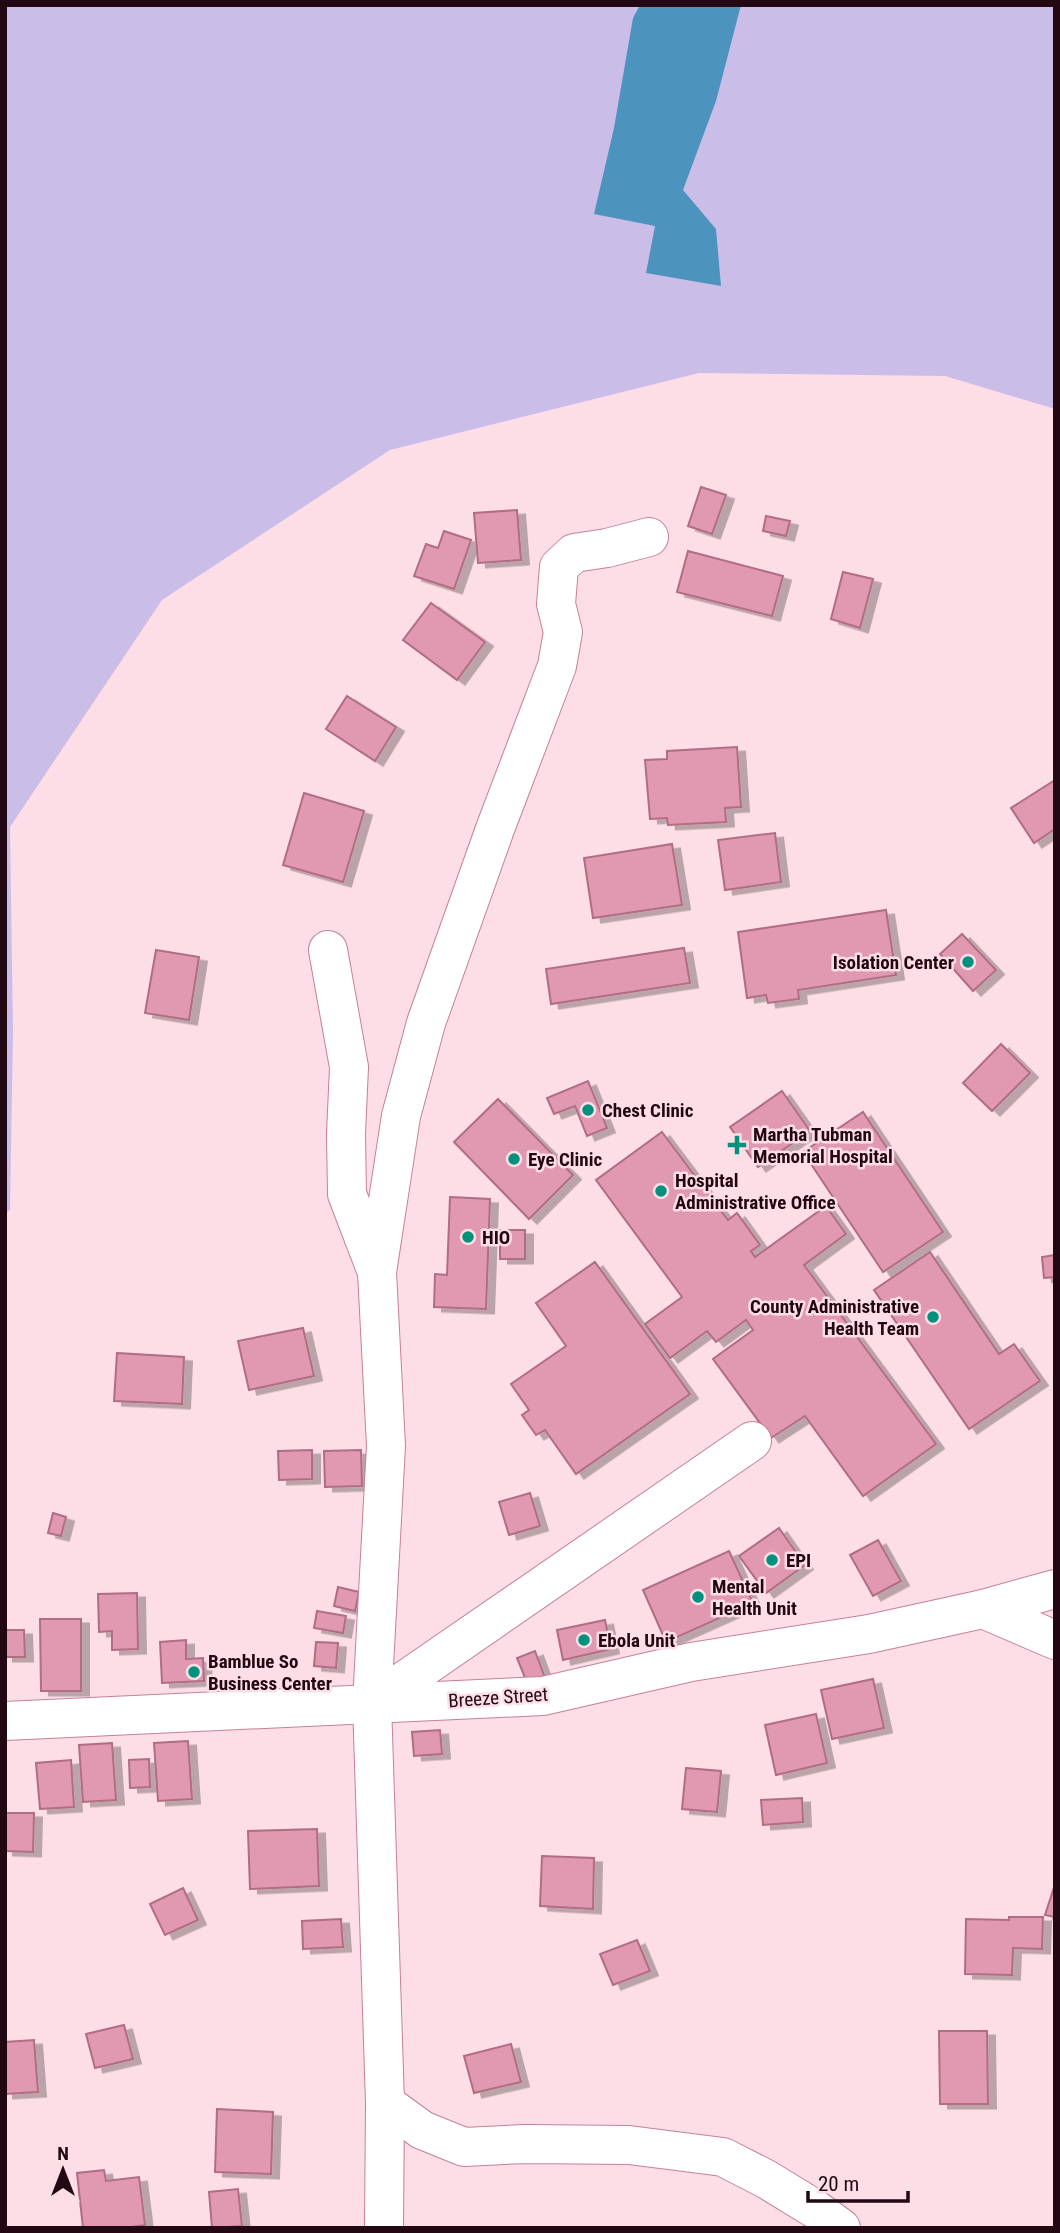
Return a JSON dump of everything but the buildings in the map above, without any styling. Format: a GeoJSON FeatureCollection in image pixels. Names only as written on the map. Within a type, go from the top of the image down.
{"type":"FeatureCollection","features":[{"type":"Feature","properties":{"kind":"street"},"geometry":{"type":"LineString","coordinates":[[384,2228],[385,2103],[372,1703],[386,1446],[377,1272],[401,1116],[426,1023],[557,666],[563,632],[556,604],[559,567],[574,553],[649,537]]}},
{"type":"Feature","properties":{"kind":"street"},"geometry":{"type":"LineString","coordinates":[[328,950],[349,1067],[346,1134],[348,1194],[377,1272]]}},
{"type":"Feature","properties":{"kind":"street"},"geometry":{"type":"LineString","coordinates":[[372,1703],[752,1441]]}},
{"type":"Feature","properties":{"kind":"street","name":"Breeze Street"},"geometry":{"type":"LineString","coordinates":[[5,1721],[543,1696],[691,1662],[869,1634],[983,1609],[1055,1589]]}},
{"type":"Feature","properties":{"kind":"street"},"geometry":{"type":"LineString","coordinates":[[983,1609],[1055,1640]]}},
{"type":"Feature","properties":{"kind":"street"},"geometry":{"type":"LineString","coordinates":[[385,2103],[422,2130],[464,2147],[525,2144],[629,2145],[723,2157],[766,2179],[841,2228]]}},
{"type":"Feature","properties":{"kind":"shaded area"},"geometry":{"type":"Polygon","coordinates":[[[5,5],[1055,5],[1055,409],[945,376],[699,373],[390,450],[162,600],[10,827],[13,1031],[10,1210],[5,1213],[5,5]]]}},
{"type":"Feature","properties":{"kind":"water"},"geometry":{"type":"Polygon","coordinates":[[[640,5],[741,5],[716,101],[683,190],[716,229],[721,286],[646,273],[655,226],[594,214],[614,128],[633,18],[640,5]]]}},
{"type":"Feature","properties":{"kind":"place","name":"Isolation Center"},"geometry":{"type":"Point","coordinates":[968,962]}},
{"type":"Feature","properties":{"kind":"place","name":"Chest Clinic"},"geometry":{"type":"Point","coordinates":[588,1110]}},
{"type":"Feature","properties":{"kind":"place","name":"Martha Tubman Memorial Hospital"},"geometry":{"type":"Point","coordinates":[737,1145]}},
{"type":"Feature","properties":{"kind":"place","name":"Eye Clinic"},"geometry":{"type":"Point","coordinates":[514,1159]}},
{"type":"Feature","properties":{"kind":"place","name":"Hospital Administrative Office"},"geometry":{"type":"Point","coordinates":[661,1191]}},
{"type":"Feature","properties":{"kind":"place","name":"HIO"},"geometry":{"type":"Point","coordinates":[468,1237]}},
{"type":"Feature","properties":{"kind":"place","name":"County Administrative Health Team"},"geometry":{"type":"Point","coordinates":[933,1317]}},
{"type":"Feature","properties":{"kind":"place","name":"EPI"},"geometry":{"type":"Point","coordinates":[772,1560]}},
{"type":"Feature","properties":{"kind":"place","name":"Mental Health Unit"},"geometry":{"type":"Point","coordinates":[698,1597]}},
{"type":"Feature","properties":{"kind":"place","name":"Ebola Unit"},"geometry":{"type":"Point","coordinates":[584,1640]}},
{"type":"Feature","properties":{"kind":"place","name":"Bamblue So Business Center"},"geometry":{"type":"Point","coordinates":[194,1672]}}]}
